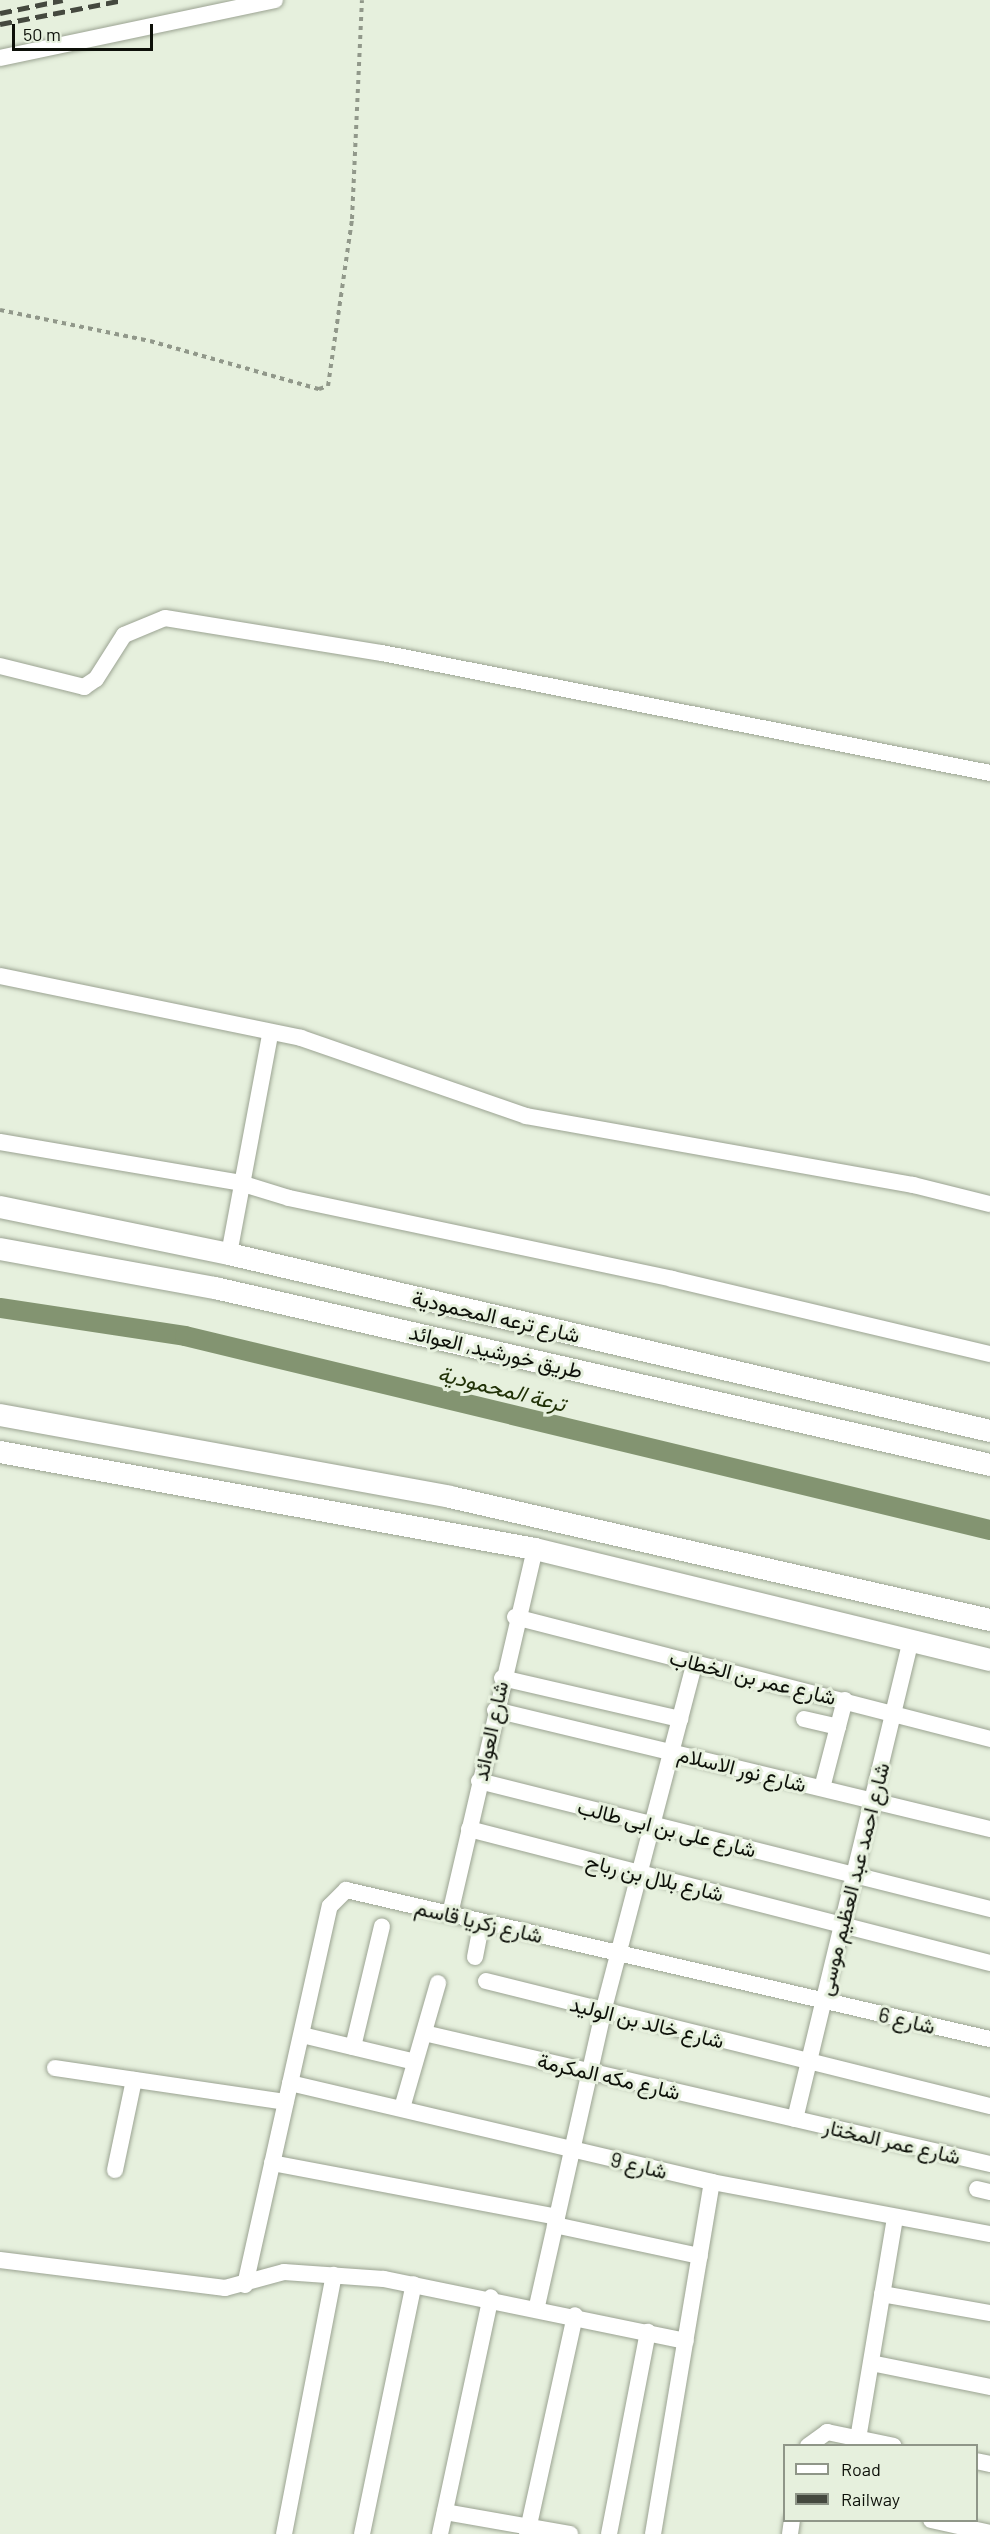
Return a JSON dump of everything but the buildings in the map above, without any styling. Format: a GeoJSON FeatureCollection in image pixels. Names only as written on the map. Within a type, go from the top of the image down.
{"type":"FeatureCollection","features":[{"type":"Feature","properties":{"kind":"main road","name":"شارع ترعه المحمودية"},"geometry":{"type":"LineString","coordinates":[[0,1207],[229,1254],[990,1431]]}},
{"type":"Feature","properties":{"kind":"main road","name":"طريق خورشيد, العوائد"},"geometry":{"type":"LineString","coordinates":[[0,1249],[215,1288],[990,1465]]}},
{"type":"Feature","properties":{"kind":"main road"},"geometry":{"type":"LineString","coordinates":[[0,1416],[450,1497],[990,1620]]}},
{"type":"Feature","properties":{"kind":"main road"},"geometry":{"type":"LineString","coordinates":[[0,1452],[535,1549],[990,1660]]}},
{"type":"Feature","properties":{"kind":"street"},"geometry":{"type":"LineString","coordinates":[[0,58],[275,0]]}},
{"type":"Feature","properties":{"kind":"street"},"geometry":{"type":"LineString","coordinates":[[0,666],[84,687],[96,679],[124,635],[165,618],[382,653],[990,773]]}},
{"type":"Feature","properties":{"kind":"street"},"geometry":{"type":"LineString","coordinates":[[0,976],[270,1034],[301,1038],[526,1116],[913,1185],[990,1204]]}},
{"type":"Feature","properties":{"kind":"street"},"geometry":{"type":"LineString","coordinates":[[229,1254],[270,1034]]}},
{"type":"Feature","properties":{"kind":"street"},"geometry":{"type":"LineString","coordinates":[[0,1142],[243,1184],[990,1354]]}},
{"type":"Feature","properties":{"kind":"street","name":"شارع العوائد"},"geometry":{"type":"LineString","coordinates":[[450,1914],[515,1617],[535,1549]]}},
{"type":"Feature","properties":{"kind":"street","name":"شارع عمر بن الخطاب"},"geometry":{"type":"LineString","coordinates":[[515,1617],[894,1712],[990,1739]]}},
{"type":"Feature","properties":{"kind":"street","name":"شارع احمد عبد العظيم موسى"},"geometry":{"type":"LineString","coordinates":[[795,2119],[912,1640]]}},
{"type":"Feature","properties":{"kind":"street"},"geometry":{"type":"LineString","coordinates":[[537,2306],[603,2012],[695,1662]]}},
{"type":"Feature","properties":{"kind":"street"},"geometry":{"type":"LineString","coordinates":[[502,1678],[680,1719]]}},
{"type":"Feature","properties":{"kind":"street"},"geometry":{"type":"LineString","coordinates":[[822,1788],[845,1700]]}},
{"type":"Feature","properties":{"kind":"street","name":"شارع نور الاسلام"},"geometry":{"type":"LineString","coordinates":[[495,1710],[990,1829]]}},
{"type":"Feature","properties":{"kind":"street"},"geometry":{"type":"LineString","coordinates":[[804,1719],[838,1727]]}},
{"type":"Feature","properties":{"kind":"street","name":"شارع على بن ابى طالب"},"geometry":{"type":"LineString","coordinates":[[479,1781],[990,1909]]}},
{"type":"Feature","properties":{"kind":"street","name":"شارع بلال بن رباح"},"geometry":{"type":"LineString","coordinates":[[469,1829],[990,1963]]}},
{"type":"Feature","properties":{"kind":"street","name":"شارع زكريا قاسم"},"geometry":{"type":"LineString","coordinates":[[302,2035],[330,1906],[339,1893],[346,1890],[823,2001]]}},
{"type":"Feature","properties":{"kind":"street"},"geometry":{"type":"LineString","coordinates":[[475,1957],[483,1922]]}},
{"type":"Feature","properties":{"kind":"street"},"geometry":{"type":"LineString","coordinates":[[353,2047],[382,1926]]}},
{"type":"Feature","properties":{"kind":"street","name":"شارع خالد بن الوليد"},"geometry":{"type":"LineString","coordinates":[[486,1981],[603,2012],[990,2106]]}},
{"type":"Feature","properties":{"kind":"street"},"geometry":{"type":"LineString","coordinates":[[402,2108],[438,1983]]}},
{"type":"Feature","properties":{"kind":"street","name":"شارع 6"},"geometry":{"type":"LineString","coordinates":[[823,2001],[990,2039]]}},
{"type":"Feature","properties":{"kind":"street","name":"شارع مكه المكرمة"},"geometry":{"type":"LineString","coordinates":[[424,2033],[795,2119]]}},
{"type":"Feature","properties":{"kind":"street"},"geometry":{"type":"LineString","coordinates":[[245,2285],[302,2035],[415,2062]]}},
{"type":"Feature","properties":{"kind":"street"},"geometry":{"type":"LineString","coordinates":[[55,2068],[286,2102]]}},
{"type":"Feature","properties":{"kind":"street"},"geometry":{"type":"LineString","coordinates":[[115,2170],[134,2080]]}},
{"type":"Feature","properties":{"kind":"street","name":"شارع 9"},"geometry":{"type":"LineString","coordinates":[[290,2083],[712,2182],[990,2234]]}},
{"type":"Feature","properties":{"kind":"street","name":"شارع عمر المختار"},"geometry":{"type":"LineString","coordinates":[[795,2119],[990,2164]]}},
{"type":"Feature","properties":{"kind":"street"},"geometry":{"type":"LineString","coordinates":[[272,2163],[556,2221],[700,2256]]}},
{"type":"Feature","properties":{"kind":"street"},"geometry":{"type":"LineString","coordinates":[[653,2534],[712,2182]]}},
{"type":"Feature","properties":{"kind":"street"},"geometry":{"type":"LineString","coordinates":[[858,2439],[896,2217]]}},
{"type":"Feature","properties":{"kind":"street"},"geometry":{"type":"LineString","coordinates":[[0,2260],[225,2288],[245,2285],[284,2272],[414,2284],[537,2306],[686,2341]]}},
{"type":"Feature","properties":{"kind":"street"},"geometry":{"type":"LineString","coordinates":[[284,2534],[334,2276]]}},
{"type":"Feature","properties":{"kind":"street"},"geometry":{"type":"LineString","coordinates":[[362,2534],[414,2284]]}},
{"type":"Feature","properties":{"kind":"street"},"geometry":{"type":"LineString","coordinates":[[882,2294],[990,2313]]}},
{"type":"Feature","properties":{"kind":"street"},"geometry":{"type":"LineString","coordinates":[[440,2534],[491,2297]]}},
{"type":"Feature","properties":{"kind":"street"},"geometry":{"type":"LineString","coordinates":[[528,2530],[575,2315]]}},
{"type":"Feature","properties":{"kind":"street"},"geometry":{"type":"LineString","coordinates":[[609,2534],[648,2332]]}},
{"type":"Feature","properties":{"kind":"street"},"geometry":{"type":"LineString","coordinates":[[871,2363],[990,2387]]}},
{"type":"Feature","properties":{"kind":"street"},"geometry":{"type":"LineString","coordinates":[[811,2441],[827,2432],[888,2444]]}},
{"type":"Feature","properties":{"kind":"street"},"geometry":{"type":"LineString","coordinates":[[445,2512],[528,2530],[570,2534]]}},
{"type":"Feature","properties":{"kind":"street"},"geometry":{"type":"LineString","coordinates":[[940,2522],[990,2533]]}},
{"type":"Feature","properties":{"kind":"path"},"geometry":{"type":"LineString","coordinates":[[0,310],[150,340],[315,387],[328,386],[352,219],[362,0]]}},
{"type":"Feature","properties":{"kind":"waterway","name":"ترعة المحمودية"},"geometry":{"type":"LineString","coordinates":[[0,1308],[185,1336],[990,1530]]}},
{"type":"Feature","properties":{"kind":"railway"},"geometry":{"type":"LineString","coordinates":[[0,13],[63,0]]}},
{"type":"Feature","properties":{"kind":"railway"},"geometry":{"type":"LineString","coordinates":[[0,24],[123,0]]}}]}
